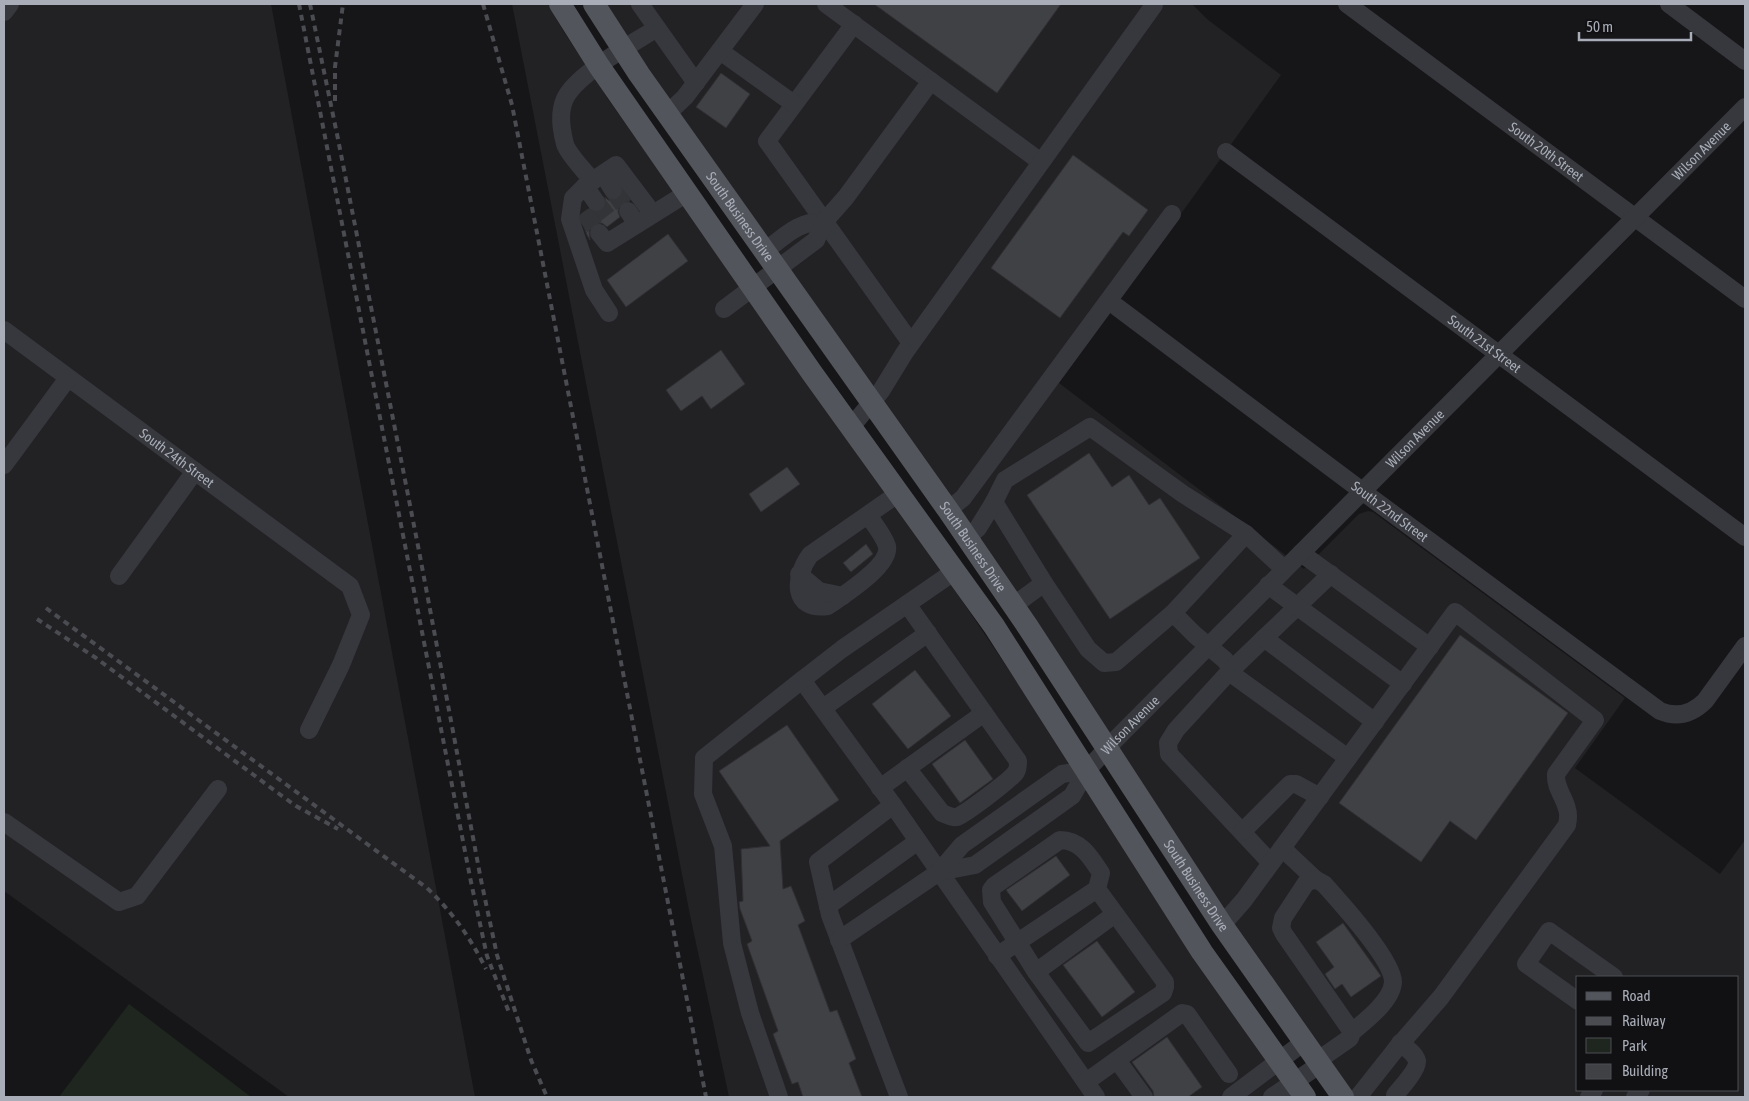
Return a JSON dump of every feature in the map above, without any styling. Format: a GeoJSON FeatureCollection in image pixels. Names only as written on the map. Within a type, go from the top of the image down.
{"type":"FeatureCollection","features":[{"type":"Feature","properties":{"kind":"main road","name":"South Business Drive"},"geometry":{"type":"LineString","coordinates":[[560,4],[599,66],[753,288],[994,626],[1202,952],[1300,1090]]}},
{"type":"Feature","properties":{"kind":"main road","name":"South Business Drive"},"geometry":{"type":"LineString","coordinates":[[594,4],[667,114],[948,510],[1107,748],[1222,925],[1343,1097]]}},
{"type":"Feature","properties":{"kind":"street"},"geometry":{"type":"LineString","coordinates":[[4,12],[10,4]]}},
{"type":"Feature","properties":{"kind":"street"},"geometry":{"type":"LineString","coordinates":[[640,4],[696,82]]}},
{"type":"Feature","properties":{"kind":"street"},"geometry":{"type":"LineString","coordinates":[[667,114],[682,101],[755,4]]}},
{"type":"Feature","properties":{"kind":"street"},"geometry":{"type":"LineString","coordinates":[[826,4],[1041,162]]}},
{"type":"Feature","properties":{"kind":"street"},"geometry":{"type":"LineString","coordinates":[[851,426],[872,403],[911,343],[1153,4]]}},
{"type":"Feature","properties":{"kind":"street","name":"South 20th Street"},"geometry":{"type":"LineString","coordinates":[[1346,4],[1745,299]]}},
{"type":"Feature","properties":{"kind":"street"},"geometry":{"type":"LineString","coordinates":[[1669,4],[1745,61]]}},
{"type":"Feature","properties":{"kind":"street"},"geometry":{"type":"LineString","coordinates":[[854,24],[767,141],[911,343]]}},
{"type":"Feature","properties":{"kind":"street"},"geometry":{"type":"LineString","coordinates":[[590,207],[588,185],[566,146],[561,121],[567,95],[584,76],[657,28]]}},
{"type":"Feature","properties":{"kind":"street"},"geometry":{"type":"LineString","coordinates":[[720,51],[794,104]]}},
{"type":"Feature","properties":{"kind":"street"},"geometry":{"type":"LineString","coordinates":[[724,310],[816,240],[824,222],[846,197],[931,81]]}},
{"type":"Feature","properties":{"kind":"street","name":"Wilson Avenue"},"geometry":{"type":"LineString","coordinates":[[939,872],[975,865],[1072,796],[1087,770],[1107,748],[1745,107]]}},
{"type":"Feature","properties":{"kind":"street","name":"South 21st Street"},"geometry":{"type":"LineString","coordinates":[[1226,152],[1745,536]]}},
{"type":"Feature","properties":{"kind":"street"},"geometry":{"type":"LineString","coordinates":[[609,313],[594,290],[570,219],[588,185],[616,165],[653,214]]}},
{"type":"Feature","properties":{"kind":"street"},"geometry":{"type":"LineString","coordinates":[[588,185],[613,190]]}},
{"type":"Feature","properties":{"kind":"street"},"geometry":{"type":"LineString","coordinates":[[582,255],[609,233],[632,218],[653,214],[687,193]]}},
{"type":"Feature","properties":{"kind":"street"},"geometry":{"type":"LineString","coordinates":[[948,510],[964,498],[1172,214]]}},
{"type":"Feature","properties":{"kind":"street"},"geometry":{"type":"LineString","coordinates":[[765,251],[804,224],[812,221],[824,222]]}},
{"type":"Feature","properties":{"kind":"street","name":"South 22nd Street"},"geometry":{"type":"LineString","coordinates":[[1117,307],[1660,711],[1675,715],[1688,713],[1698,708],[1745,646]]}},
{"type":"Feature","properties":{"kind":"street","name":"South 24th Street"},"geometry":{"type":"LineString","coordinates":[[4,330],[350,586],[361,615],[341,665],[309,730]]}},
{"type":"Feature","properties":{"kind":"street"},"geometry":{"type":"LineString","coordinates":[[4,465],[68,378]]}},
{"type":"Feature","properties":{"kind":"street"},"geometry":{"type":"LineString","coordinates":[[967,538],[978,528],[1005,480],[1090,427],[1183,494],[1246,534],[1284,569]]}},
{"type":"Feature","properties":{"kind":"street"},"geometry":{"type":"LineString","coordinates":[[119,576],[195,472]]}},
{"type":"Feature","properties":{"kind":"street"},"geometry":{"type":"LineString","coordinates":[[868,515],[887,546],[886,556],[879,566],[828,606],[811,605],[804,600],[798,591],[799,574],[803,564],[810,555],[899,493]]}},
{"type":"Feature","properties":{"kind":"street"},"geometry":{"type":"LineString","coordinates":[[994,502],[1044,583],[1088,649],[1104,663],[1116,662],[1173,612],[1246,534]]}},
{"type":"Feature","properties":{"kind":"street"},"geometry":{"type":"LineString","coordinates":[[1301,553],[1430,647]]}},
{"type":"Feature","properties":{"kind":"street"},"geometry":{"type":"LineString","coordinates":[[779,1097],[750,1013],[732,943],[723,846],[702,794],[704,758],[842,649],[955,571]]}},
{"type":"Feature","properties":{"kind":"street"},"geometry":{"type":"LineString","coordinates":[[1271,863],[1169,754],[1168,743],[1176,730],[1229,672],[1330,574]]}},
{"type":"Feature","properties":{"kind":"street"},"geometry":{"type":"LineString","coordinates":[[1013,606],[1044,583]]}},
{"type":"Feature","properties":{"kind":"street"},"geometry":{"type":"LineString","coordinates":[[1268,585],[1403,684]]}},
{"type":"Feature","properties":{"kind":"street"},"geometry":{"type":"LineString","coordinates":[[907,604],[1018,761],[1018,770],[979,802],[957,817],[950,817],[942,813],[907,768]]}},
{"type":"Feature","properties":{"kind":"street"},"geometry":{"type":"LineString","coordinates":[[1173,612],[1195,635],[1225,660],[1229,666],[1229,672]]}},
{"type":"Feature","properties":{"kind":"street"},"geometry":{"type":"LineString","coordinates":[[1222,925],[1235,911],[1271,863],[1456,612],[1595,720],[1556,774],[1555,782],[1567,808],[1567,825],[1441,997],[1400,1043],[1358,1097]]}},
{"type":"Feature","properties":{"kind":"street"},"geometry":{"type":"LineString","coordinates":[[823,708],[928,633]]}},
{"type":"Feature","properties":{"kind":"street"},"geometry":{"type":"LineString","coordinates":[[1264,638],[1375,722]]}},
{"type":"Feature","properties":{"kind":"street"},"geometry":{"type":"LineString","coordinates":[[1229,672],[1348,758]]}},
{"type":"Feature","properties":{"kind":"street"},"geometry":{"type":"LineString","coordinates":[[802,680],[893,805],[1096,1097]]}},
{"type":"Feature","properties":{"kind":"street"},"geometry":{"type":"LineString","coordinates":[[880,788],[984,713]]}},
{"type":"Feature","properties":{"kind":"street"},"geometry":{"type":"LineString","coordinates":[[839,940],[939,872],[962,845],[1062,774],[1087,770]]}},
{"type":"Feature","properties":{"kind":"street"},"geometry":{"type":"LineString","coordinates":[[1242,832],[1290,784],[1296,784],[1320,797]]}},
{"type":"Feature","properties":{"kind":"street"},"geometry":{"type":"LineString","coordinates":[[4,822],[119,902],[137,896],[218,789]]}},
{"type":"Feature","properties":{"kind":"street"},"geometry":{"type":"LineString","coordinates":[[893,805],[818,862],[828,906],[839,940],[899,1097]]}},
{"type":"Feature","properties":{"kind":"street"},"geometry":{"type":"LineString","coordinates":[[997,956],[1017,942],[1097,889],[1101,873],[1084,848],[1068,840],[1060,840],[991,890],[992,902],[1017,942],[1036,972],[1088,1042]]}},
{"type":"Feature","properties":{"kind":"street"},"geometry":{"type":"LineString","coordinates":[[828,906],[918,841]]}},
{"type":"Feature","properties":{"kind":"street"},"geometry":{"type":"LineString","coordinates":[[1272,1097],[1300,1090],[1318,1063],[1350,1038],[1352,1032],[1378,1010],[1389,993],[1393,982],[1381,953],[1367,935],[1324,884],[1315,879],[1282,848]]}},
{"type":"Feature","properties":{"kind":"street"},"geometry":{"type":"LineString","coordinates":[[1315,879],[1306,883],[1283,918],[1281,928],[1352,1032]]}},
{"type":"Feature","properties":{"kind":"street"},"geometry":{"type":"LineString","coordinates":[[1068,1057],[1163,993],[1165,987],[1164,982],[1097,889]]}},
{"type":"Feature","properties":{"kind":"street"},"geometry":{"type":"LineString","coordinates":[[1036,972],[1115,914]]}},
{"type":"Feature","properties":{"kind":"street"},"geometry":{"type":"LineString","coordinates":[[1576,1000],[1526,964],[1549,931],[1613,976]]}},
{"type":"Feature","properties":{"kind":"street"},"geometry":{"type":"LineString","coordinates":[[1086,1082],[1182,1013],[1187,1014],[1229,1074]]}},
{"type":"Feature","properties":{"kind":"street"},"geometry":{"type":"LineString","coordinates":[[1231,1097],[1304,1042]]}},
{"type":"Feature","properties":{"kind":"street"},"geometry":{"type":"LineString","coordinates":[[1372,1078],[1397,1096],[1416,1068],[1417,1062],[1414,1055],[1400,1043]]}},
{"type":"Feature","properties":{"kind":"street"},"geometry":{"type":"LineString","coordinates":[[1117,1060],[1144,1097]]}},
{"type":"Feature","properties":{"kind":"shaded area"},"geometry":{"type":"Polygon","coordinates":[[[4,4],[271,4],[475,1097],[289,1097],[4,891],[4,4]]]}},
{"type":"Feature","properties":{"kind":"shaded area"},"geometry":{"type":"Polygon","coordinates":[[[512,4],[548,4],[608,99],[909,522],[1297,1097],[729,1097],[690,915],[512,4]]]}},
{"type":"Feature","properties":{"kind":"shaded area"},"geometry":{"type":"Polygon","coordinates":[[[601,4],[1192,4],[1207,19],[1281,75],[1059,383],[1304,569],[1359,514],[1368,511],[1373,512],[1625,698],[1575,768],[1720,874],[1745,840],[1745,1097],[1355,1097],[1244,940],[601,4]]]}},
{"type":"Feature","properties":{"kind":"green space"},"geometry":{"type":"Polygon","coordinates":[[[129,1004],[251,1097],[59,1097],[129,1004]]]}},
{"type":"Feature","properties":{"kind":"building"},"geometry":{"type":"Polygon","coordinates":[[[874,4],[1061,4],[997,93],[874,4]]]}},
{"type":"Feature","properties":{"kind":"building"},"geometry":{"type":"Polygon","coordinates":[[[721,73],[750,94],[726,128],[696,107],[721,73]]]}},
{"type":"Feature","properties":{"kind":"building"},"geometry":{"type":"Polygon","coordinates":[[[1073,155],[1148,210],[1129,236],[1123,232],[1060,318],[991,268],[1073,155]]]}},
{"type":"Feature","properties":{"kind":"building"},"geometry":{"type":"Polygon","coordinates":[[[623,192],[630,201],[622,202],[619,206],[618,212],[620,217],[607,227],[602,223],[593,224],[589,230],[590,240],[581,214],[588,209],[596,213],[602,211],[606,206],[605,197],[608,200],[614,201],[619,199],[623,192]]]}},
{"type":"Feature","properties":{"kind":"building"},"geometry":{"type":"Polygon","coordinates":[[[668,234],[688,261],[626,307],[607,280],[668,234]]]}},
{"type":"Feature","properties":{"kind":"building"},"geometry":{"type":"Polygon","coordinates":[[[721,350],[745,384],[711,409],[702,396],[681,411],[666,390],[721,350]]]}},
{"type":"Feature","properties":{"kind":"building"},"geometry":{"type":"Polygon","coordinates":[[[1089,453],[1112,487],[1129,475],[1149,505],[1160,498],[1200,558],[1110,619],[1027,495],[1089,453]]]}},
{"type":"Feature","properties":{"kind":"building"},"geometry":{"type":"Polygon","coordinates":[[[787,467],[800,484],[761,512],[749,494],[787,467]]]}},
{"type":"Feature","properties":{"kind":"building"},"geometry":{"type":"Polygon","coordinates":[[[866,544],[873,554],[851,572],[843,563],[866,544]]]}},
{"type":"Feature","properties":{"kind":"building"},"geometry":{"type":"Polygon","coordinates":[[[1460,635],[1568,713],[1476,840],[1450,821],[1421,862],[1339,803],[1460,635]]]}},
{"type":"Feature","properties":{"kind":"building"},"geometry":{"type":"Polygon","coordinates":[[[915,670],[951,716],[908,749],[872,704],[915,670]]]}},
{"type":"Feature","properties":{"kind":"building"},"geometry":{"type":"Polygon","coordinates":[[[787,725],[839,800],[780,841],[783,889],[791,886],[805,921],[798,925],[830,1012],[837,1010],[856,1059],[849,1063],[862,1097],[803,1097],[798,1082],[792,1084],[773,1034],[778,1031],[747,944],[752,941],[739,902],[743,901],[741,849],[770,846],[719,771],[787,725]]]}},
{"type":"Feature","properties":{"kind":"building"},"geometry":{"type":"Polygon","coordinates":[[[965,740],[993,779],[960,803],[932,764],[965,740]]]}},
{"type":"Feature","properties":{"kind":"building"},"geometry":{"type":"Polygon","coordinates":[[[1056,856],[1070,875],[1022,911],[1006,890],[1056,856]]]}},
{"type":"Feature","properties":{"kind":"building"},"geometry":{"type":"Polygon","coordinates":[[[1343,923],[1381,976],[1351,997],[1342,984],[1335,989],[1325,974],[1334,967],[1316,942],[1343,923]]]}},
{"type":"Feature","properties":{"kind":"building"},"geometry":{"type":"Polygon","coordinates":[[[1097,941],[1135,992],[1102,1017],[1063,965],[1097,941]]]}},
{"type":"Feature","properties":{"kind":"building"},"geometry":{"type":"Polygon","coordinates":[[[1167,1037],[1202,1087],[1188,1097],[1154,1097],[1153,1091],[1132,1062],[1167,1037]]]}},
{"type":"Feature","properties":{"kind":"tunnel"},"geometry":{"type":"LineString","coordinates":[[613,190],[628,211]]}},
{"type":"Feature","properties":{"kind":"tunnel"},"geometry":{"type":"LineString","coordinates":[[596,202],[612,223]]}},
{"type":"Feature","properties":{"kind":"tunnel"},"geometry":{"type":"LineString","coordinates":[[584,212],[599,233]]}},
{"type":"Feature","properties":{"kind":"railway"},"geometry":{"type":"LineString","coordinates":[[299,4],[471,882],[487,956],[510,1015]]}},
{"type":"Feature","properties":{"kind":"railway"},"geometry":{"type":"LineString","coordinates":[[310,4],[497,955],[531,1060],[547,1097]]}},
{"type":"Feature","properties":{"kind":"railway"},"geometry":{"type":"LineString","coordinates":[[335,101],[335,67],[343,4]]}},
{"type":"Feature","properties":{"kind":"railway"},"geometry":{"type":"LineString","coordinates":[[483,4],[512,105],[706,1097]]}},
{"type":"Feature","properties":{"kind":"railway"},"geometry":{"type":"LineString","coordinates":[[46,608],[427,888],[460,926],[474,946],[486,969]]}},
{"type":"Feature","properties":{"kind":"railway"},"geometry":{"type":"LineString","coordinates":[[37,619],[96,658],[296,806],[338,829]]}}]}
